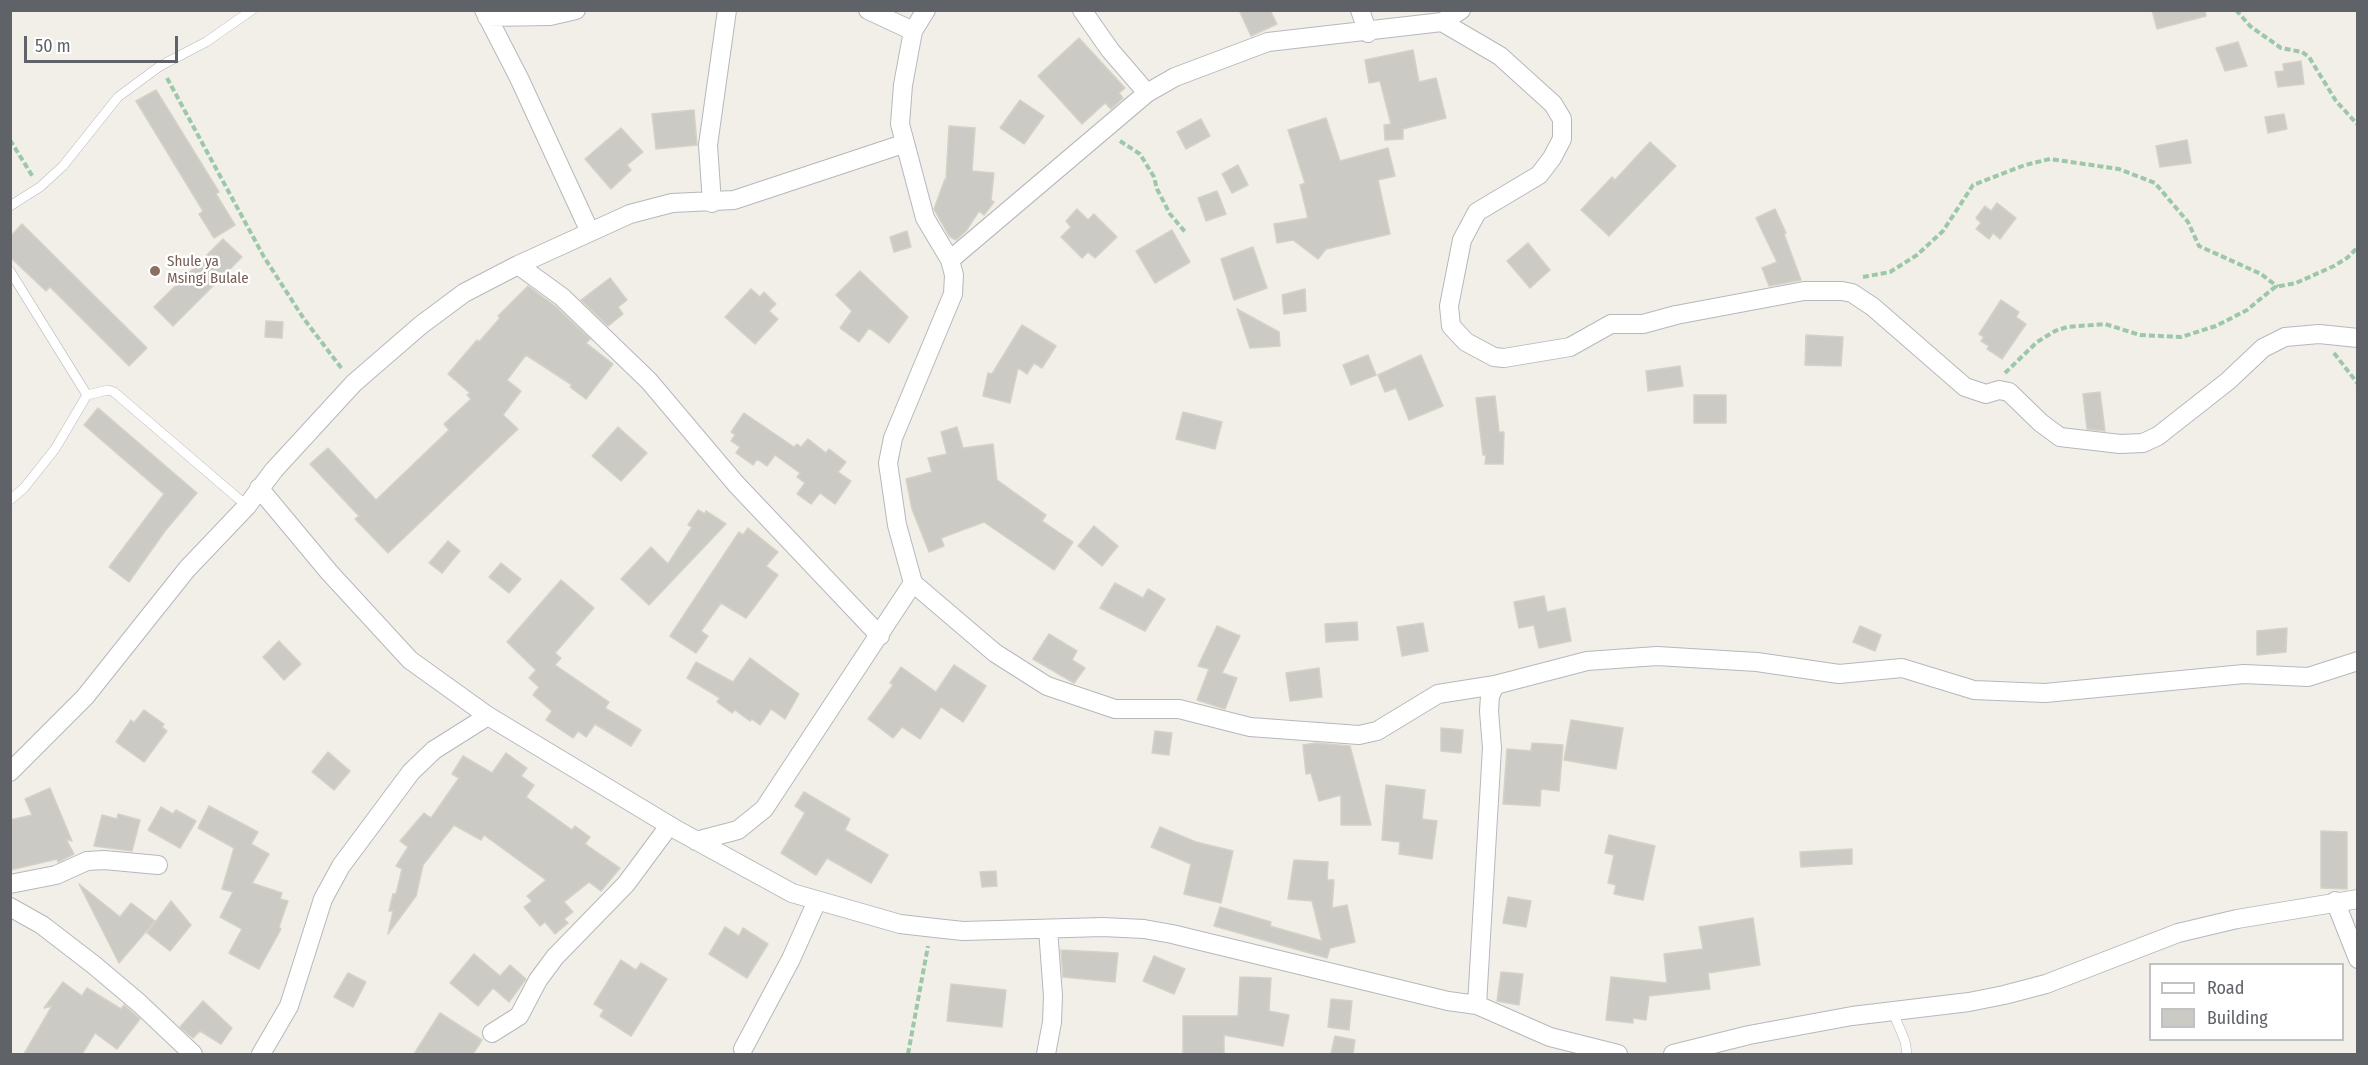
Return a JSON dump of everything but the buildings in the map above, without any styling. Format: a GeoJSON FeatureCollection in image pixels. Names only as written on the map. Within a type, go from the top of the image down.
{"type":"FeatureCollection","features":[{"type":"Feature","properties":{"kind":"street"},"geometry":{"type":"LineString","coordinates":[[576,10],[550,16],[486,14],[590,232]]}},
{"type":"Feature","properties":{"kind":"street"},"geometry":{"type":"LineString","coordinates":[[712,203],[708,145],[727,10]]}},
{"type":"Feature","properties":{"kind":"street"},"geometry":{"type":"LineString","coordinates":[[868,10],[913,31]]}},
{"type":"Feature","properties":{"kind":"street"},"geometry":{"type":"LineString","coordinates":[[926,10],[913,31],[903,85],[900,124],[903,144],[925,218],[950,260],[954,275],[953,294],[893,438],[888,463],[897,525],[913,583],[995,653],[1047,686],[1114,709],[1179,709],[1250,727],[1359,735],[1377,731],[1438,694],[1495,685],[1587,661],[1657,656],[1757,662],[1839,674],[1902,668],[1982,691],[2045,693],[2244,674],[2308,677],[2358,661]]}},
{"type":"Feature","properties":{"kind":"street"},"geometry":{"type":"LineString","coordinates":[[1082,10],[1110,50],[1147,93]]}},
{"type":"Feature","properties":{"kind":"street"},"geometry":{"type":"LineString","coordinates":[[1360,10],[1368,33]]}},
{"type":"Feature","properties":{"kind":"street"},"geometry":{"type":"LineString","coordinates":[[1442,22],[1461,10]]}},
{"type":"Feature","properties":{"kind":"street"},"geometry":{"type":"LineString","coordinates":[[950,260],[1147,93],[1175,77],[1268,42],[1330,33],[1368,33],[1425,22],[1442,22],[1500,56],[1553,104],[1562,119],[1564,129],[1552,158],[1539,175],[1477,212],[1470,221],[1462,240],[1449,306],[1451,326],[1466,342],[1486,354],[1503,358],[1570,347],[1611,324],[1643,324],[1676,315],[1804,291],[1842,291],[1852,293],[1873,307],[1965,387],[1986,394],[1999,390],[2009,392],[2041,423],[2060,437],[2101,443],[2143,443],[2168,430],[2264,348],[2285,337],[2319,334],[2358,338]]}},
{"type":"Feature","properties":{"kind":"street"},"geometry":{"type":"LineString","coordinates":[[10,772],[85,698],[187,569],[247,506],[259,489],[354,383],[421,325],[464,293],[518,265],[630,214],[672,204],[712,203],[759,194],[833,166],[903,144]]}},
{"type":"Feature","properties":{"kind":"street"},"geometry":{"type":"LineString","coordinates":[[518,265],[562,297],[649,381],[736,484],[880,636]]}},
{"type":"Feature","properties":{"kind":"street"},"geometry":{"type":"LineString","coordinates":[[259,489],[336,580],[410,660],[488,716],[669,826],[792,893],[900,924],[932,928],[963,931],[1103,927],[1144,929],[1448,1001],[1477,1005],[1550,1037],[1618,1054]]}},
{"type":"Feature","properties":{"kind":"street"},"geometry":{"type":"LineString","coordinates":[[696,841],[738,830],[764,809],[913,583]]}},
{"type":"Feature","properties":{"kind":"street"},"geometry":{"type":"LineString","coordinates":[[1477,1005],[1492,748],[1489,711],[1490,696],[1495,685]]}},
{"type":"Feature","properties":{"kind":"street"},"geometry":{"type":"LineString","coordinates":[[261,1054],[289,1006],[323,899],[341,866],[411,772],[434,750],[488,716]]}},
{"type":"Feature","properties":{"kind":"street"},"geometry":{"type":"LineString","coordinates":[[492,1033],[519,1016],[538,980],[555,957],[626,884],[669,826]]}},
{"type":"Feature","properties":{"kind":"street"},"geometry":{"type":"LineString","coordinates":[[10,884],[56,875],[87,861],[104,860],[158,865]]}},
{"type":"Feature","properties":{"kind":"street"},"geometry":{"type":"LineString","coordinates":[[1673,1054],[1749,1035],[1892,1010],[1969,1002],[2004,995],[2046,984],[2178,933],[2335,901],[2358,900]]}},
{"type":"Feature","properties":{"kind":"street"},"geometry":{"type":"LineString","coordinates":[[743,1048],[791,959],[818,901]]}},
{"type":"Feature","properties":{"kind":"street"},"geometry":{"type":"LineString","coordinates":[[2335,901],[2358,960]]}},
{"type":"Feature","properties":{"kind":"street"},"geometry":{"type":"LineString","coordinates":[[10,907],[42,926],[94,965],[146,1009],[193,1054]]}},
{"type":"Feature","properties":{"kind":"street"},"geometry":{"type":"LineString","coordinates":[[1046,1054],[1052,1022],[1053,996],[1048,929]]}},
{"type":"Feature","properties":{"kind":"lane"},"geometry":{"type":"LineString","coordinates":[[10,207],[40,188],[63,166],[118,97],[160,66],[206,42],[252,10]]}},
{"type":"Feature","properties":{"kind":"lane"},"geometry":{"type":"LineString","coordinates":[[10,271],[87,395]]}},
{"type":"Feature","properties":{"kind":"lane"},"geometry":{"type":"LineString","coordinates":[[10,500],[24,488],[55,449],[87,395],[101,390],[114,392],[247,506]]}},
{"type":"Feature","properties":{"kind":"lane"},"geometry":{"type":"LineString","coordinates":[[1892,1010],[1905,1041],[1907,1054]]}},
{"type":"Feature","properties":{"kind":"path"},"geometry":{"type":"LineString","coordinates":[[2236,10],[2250,26],[2281,48],[2302,52],[2309,57],[2336,101],[2358,125]]}},
{"type":"Feature","properties":{"kind":"path"},"geometry":{"type":"LineString","coordinates":[[160,66],[264,257],[304,319],[354,383]]}},
{"type":"Feature","properties":{"kind":"path"},"geometry":{"type":"LineString","coordinates":[[1105,129],[1140,154],[1154,177],[1170,214],[1186,233]]}},
{"type":"Feature","properties":{"kind":"path"},"geometry":{"type":"LineString","coordinates":[[10,140],[40,188]]}},
{"type":"Feature","properties":{"kind":"path"},"geometry":{"type":"LineString","coordinates":[[1853,278],[1877,276],[1905,264],[1943,231],[1973,185],[2025,165],[2050,159],[2118,169],[2155,183],[2188,222],[2199,246],[2260,274],[2277,287]]}},
{"type":"Feature","properties":{"kind":"path"},"geometry":{"type":"LineString","coordinates":[[1986,394],[2037,342],[2055,331],[2105,324],[2140,335],[2181,337],[2216,326],[2247,310],[2277,287],[2296,283],[2334,266],[2358,247]]}},
{"type":"Feature","properties":{"kind":"path"},"geometry":{"type":"LineString","coordinates":[[2319,334],[2358,384]]}},
{"type":"Feature","properties":{"kind":"path"},"geometry":{"type":"LineString","coordinates":[[908,1054],[932,928]]}},
{"type":"Feature","properties":{"kind":"place","name":"Shule ya Msingi Bulale"},"geometry":{"type":"Point","coordinates":[155,271]}}]}
